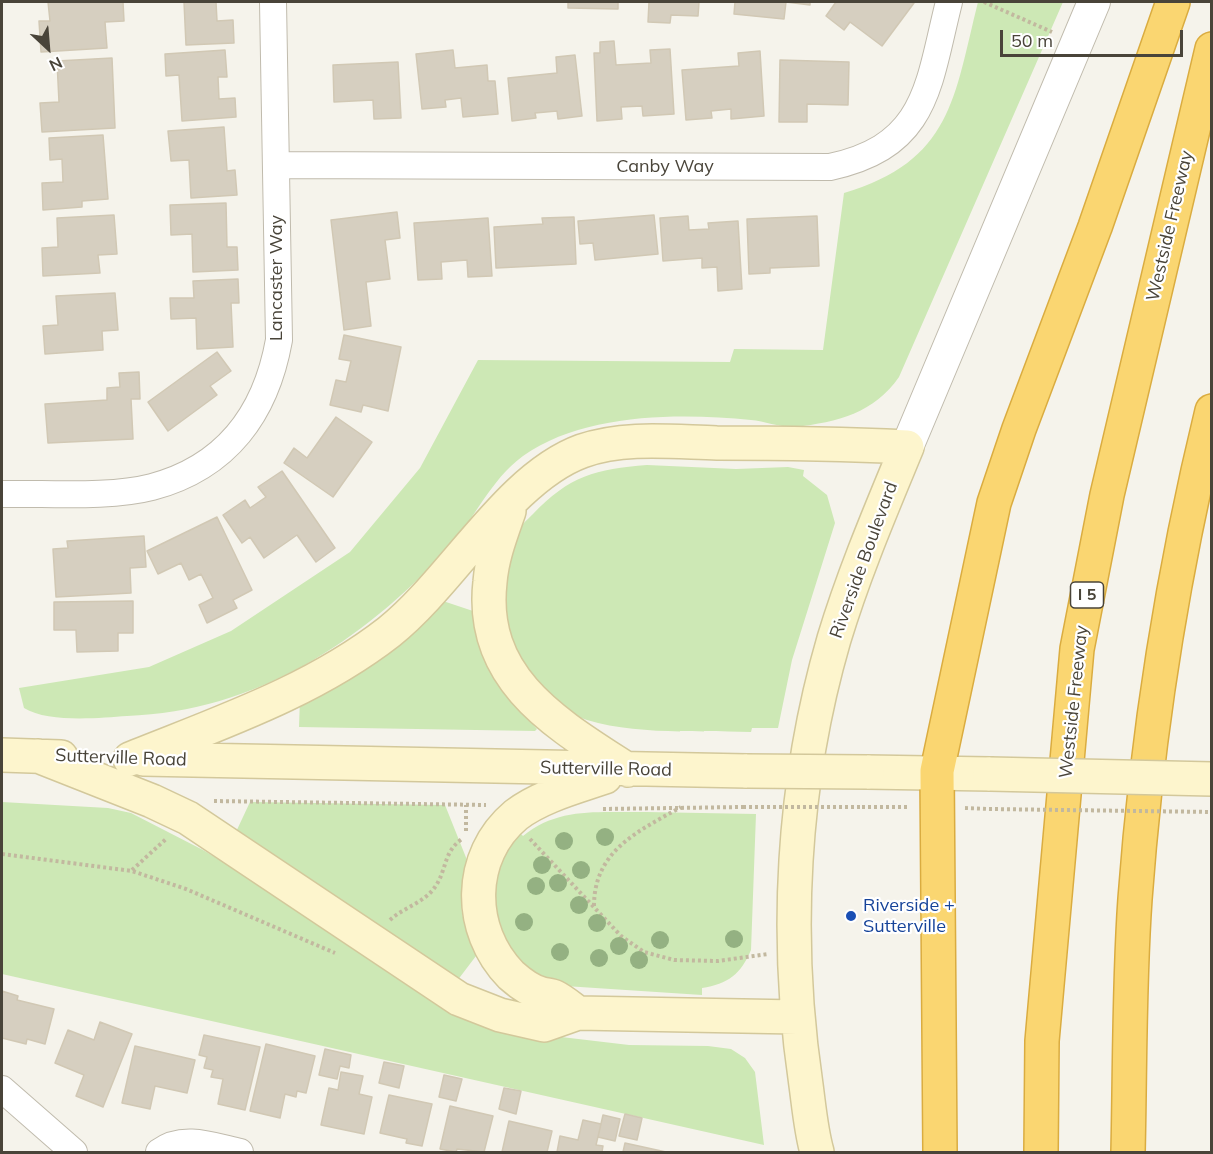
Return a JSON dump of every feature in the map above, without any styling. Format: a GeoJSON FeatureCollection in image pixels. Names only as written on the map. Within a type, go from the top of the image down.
{"type":"FeatureCollection","features":[{"type":"Feature","properties":{"kind":"highway"},"geometry":{"type":"LineString","coordinates":[[940,1152],[937,771],[994,503],[1018,429],[1095,227],[1173,2]]}},
{"type":"Feature","properties":{"kind":"highway","name":"Westside Freeway"},"geometry":{"type":"LineString","coordinates":[[1041,1152],[1042,1041],[1077,649],[1107,495],[1212,50]]}},
{"type":"Feature","properties":{"kind":"highway"},"geometry":{"type":"LineString","coordinates":[[1128,1152],[1135,899],[1163,647],[1194,482],[1212,411]]}},
{"type":"Feature","properties":{"kind":"main road"},"geometry":{"type":"LineString","coordinates":[[130,759],[284,696],[356,656],[391,630],[415,608],[511,503],[553,465],[583,451],[612,444],[650,442],[907,447]]}},
{"type":"Feature","properties":{"kind":"main road","name":"Riverside Boulevard"},"geometry":{"type":"LineString","coordinates":[[817,1152],[800,1057],[797,1017],[793,950],[796,850],[811,734],[834,639],[856,572],[907,447]]}},
{"type":"Feature","properties":{"kind":"main road"},"geometry":{"type":"LineString","coordinates":[[511,503],[496,549],[490,584],[494,634],[505,664],[520,689],[548,716],[628,770]]}},
{"type":"Feature","properties":{"kind":"main road","name":"Sutterville Road"},"geometry":{"type":"LineString","coordinates":[[2,755],[628,770],[937,771],[1212,779]]}},
{"type":"Feature","properties":{"kind":"main road"},"geometry":{"type":"LineString","coordinates":[[38,756],[152,801],[188,818],[436,986],[481,1008],[544,1025],[578,1013],[797,1017]]}},
{"type":"Feature","properties":{"kind":"main road"},"geometry":{"type":"LineString","coordinates":[[578,1013],[554,996],[530,990],[510,974],[497,956],[485,936],[479,912],[481,869],[492,842],[522,812],[570,789],[628,770]]}},
{"type":"Feature","properties":{"kind":"street","name":"Lancaster Way"},"geometry":{"type":"LineString","coordinates":[[2,494],[123,491],[151,487],[179,478],[204,465],[227,447],[250,421],[266,391],[279,340],[273,2]]}},
{"type":"Feature","properties":{"kind":"street","name":"Canby Way"},"geometry":{"type":"LineString","coordinates":[[277,165],[830,168],[858,161],[882,149],[901,134],[916,115],[926,94],[949,2]]}},
{"type":"Feature","properties":{"kind":"street","name":"Riverside Boulevard"},"geometry":{"type":"LineString","coordinates":[[907,447],[1094,2]]}},
{"type":"Feature","properties":{"kind":"street"},"geometry":{"type":"LineString","coordinates":[[2,1089],[74,1152]]}},
{"type":"Feature","properties":{"kind":"street"},"geometry":{"type":"LineString","coordinates":[[159,1152],[175,1143],[186,1143],[240,1152]]}},
{"type":"Feature","properties":{"kind":"path"},"geometry":{"type":"LineString","coordinates":[[984,2],[1053,32]]}},
{"type":"Feature","properties":{"kind":"path"},"geometry":{"type":"LineString","coordinates":[[212,801],[495,806]]}},
{"type":"Feature","properties":{"kind":"path"},"geometry":{"type":"LineString","coordinates":[[372,943],[392,918],[424,899],[435,887],[449,851],[466,837],[466,805]]}},
{"type":"Feature","properties":{"kind":"path"},"geometry":{"type":"LineString","coordinates":[[594,906],[595,886],[599,872],[615,850],[633,834],[682,807]]}},
{"type":"Feature","properties":{"kind":"path"},"geometry":{"type":"LineString","coordinates":[[595,809],[862,807]]}},
{"type":"Feature","properties":{"kind":"path"},"geometry":{"type":"LineString","coordinates":[[989,809],[1212,812]]}},
{"type":"Feature","properties":{"kind":"path"},"geometry":{"type":"LineString","coordinates":[[524,832],[621,936],[644,952],[656,956],[718,961],[793,950]]}},
{"type":"Feature","properties":{"kind":"path"},"geometry":{"type":"LineString","coordinates":[[2,854],[132,871],[186,889],[336,953]]}},
{"type":"Feature","properties":{"kind":"green space"},"geometry":{"type":"Polygon","coordinates":[[[978,2],[1063,2],[899,377],[878,399],[854,414],[795,427],[723,418],[663,417],[633,419],[574,431],[547,442],[511,466],[492,488],[457,538],[414,583],[342,642],[304,666],[263,686],[220,701],[175,711],[116,717],[60,718],[34,713],[24,708],[19,688],[149,667],[231,631],[350,552],[420,468],[478,360],[730,362],[734,349],[823,350],[844,193],[880,180],[907,163],[928,144],[942,122],[954,96],[978,2]]]}},
{"type":"Feature","properties":{"kind":"green space"},"geometry":{"type":"Polygon","coordinates":[[[647,465],[736,469],[788,467],[804,470],[803,476],[827,495],[835,523],[792,660],[778,728],[752,728],[751,732],[657,731],[587,720],[566,712],[547,699],[531,681],[519,658],[510,633],[505,580],[508,556],[515,534],[546,501],[571,483],[598,472],[647,465]]]}},
{"type":"Feature","properties":{"kind":"green space"},"geometry":{"type":"Polygon","coordinates":[[[440,600],[473,611],[480,638],[502,687],[537,729],[535,731],[299,727],[300,698],[440,600]]]}},
{"type":"Feature","properties":{"kind":"green space"},"geometry":{"type":"Polygon","coordinates":[[[2,802],[108,808],[131,813],[203,850],[502,1030],[629,1045],[708,1046],[731,1049],[745,1058],[755,1072],[764,1145],[2,974],[2,802]]]}},
{"type":"Feature","properties":{"kind":"green space"},"geometry":{"type":"Polygon","coordinates":[[[250,802],[445,805],[467,860],[461,898],[462,914],[476,956],[457,981],[235,834],[250,802]]]}},
{"type":"Feature","properties":{"kind":"green space"},"geometry":{"type":"Polygon","coordinates":[[[597,812],[756,814],[751,950],[743,966],[726,981],[702,988],[702,995],[565,986],[531,973],[509,952],[496,929],[494,884],[501,859],[519,832],[523,836],[537,826],[566,815],[597,812]]]}},
{"type":"Feature","properties":{"kind":"building"},"geometry":{"type":"Polygon","coordinates":[[[48,2],[123,2],[124,21],[105,22],[107,48],[41,52],[39,21],[50,21],[48,2]]]}},
{"type":"Feature","properties":{"kind":"building"},"geometry":{"type":"Polygon","coordinates":[[[184,2],[216,2],[217,21],[233,20],[234,43],[186,45],[184,2]]]}},
{"type":"Feature","properties":{"kind":"building"},"geometry":{"type":"Polygon","coordinates":[[[568,2],[618,2],[618,9],[568,8],[568,2]]]}},
{"type":"Feature","properties":{"kind":"building"},"geometry":{"type":"Polygon","coordinates":[[[649,2],[699,2],[698,16],[671,15],[670,23],[648,22],[649,2]]]}},
{"type":"Feature","properties":{"kind":"building"},"geometry":{"type":"Polygon","coordinates":[[[735,2],[786,2],[784,19],[734,14],[735,2]]]}},
{"type":"Feature","properties":{"kind":"building"},"geometry":{"type":"Polygon","coordinates":[[[786,2],[810,2],[810,5],[786,2]]]}},
{"type":"Feature","properties":{"kind":"building"},"geometry":{"type":"Polygon","coordinates":[[[836,2],[914,3],[882,46],[850,22],[844,30],[826,16],[836,2]]]}},
{"type":"Feature","properties":{"kind":"building"},"geometry":{"type":"Polygon","coordinates":[[[614,41],[616,65],[651,63],[650,50],[670,49],[674,114],[643,116],[642,106],[621,107],[622,119],[597,121],[594,53],[600,53],[600,42],[614,41]]]}},
{"type":"Feature","properties":{"kind":"building"},"geometry":{"type":"Polygon","coordinates":[[[225,50],[227,77],[218,77],[219,99],[235,98],[236,117],[182,121],[179,75],[166,76],[165,54],[225,50]]]}},
{"type":"Feature","properties":{"kind":"building"},"geometry":{"type":"Polygon","coordinates":[[[453,50],[455,68],[487,65],[488,81],[495,81],[498,114],[463,117],[461,98],[445,100],[446,107],[422,109],[416,54],[453,50]]]}},
{"type":"Feature","properties":{"kind":"building"},"geometry":{"type":"Polygon","coordinates":[[[760,51],[764,116],[731,119],[731,109],[711,111],[712,118],[686,120],[682,70],[739,66],[738,53],[760,51]]]}},
{"type":"Feature","properties":{"kind":"building"},"geometry":{"type":"Polygon","coordinates":[[[575,55],[582,116],[558,119],[557,111],[535,113],[536,118],[512,121],[508,78],[557,73],[556,57],[575,55]]]}},
{"type":"Feature","properties":{"kind":"building"},"geometry":{"type":"Polygon","coordinates":[[[112,58],[115,128],[42,132],[40,103],[59,102],[57,61],[112,58]]]}},
{"type":"Feature","properties":{"kind":"building"},"geometry":{"type":"Polygon","coordinates":[[[780,60],[849,62],[848,105],[807,104],[807,122],[779,122],[780,60]]]}},
{"type":"Feature","properties":{"kind":"building"},"geometry":{"type":"Polygon","coordinates":[[[398,62],[401,118],[374,119],[373,100],[334,102],[333,65],[398,62]]]}},
{"type":"Feature","properties":{"kind":"building"},"geometry":{"type":"Polygon","coordinates":[[[224,127],[227,171],[235,170],[237,195],[191,198],[189,160],[171,161],[168,131],[224,127]]]}},
{"type":"Feature","properties":{"kind":"building"},"geometry":{"type":"Polygon","coordinates":[[[103,135],[108,199],[82,201],[82,207],[43,210],[42,183],[63,182],[62,159],[50,160],[49,138],[103,135]]]}},
{"type":"Feature","properties":{"kind":"building"},"geometry":{"type":"Polygon","coordinates":[[[226,203],[227,247],[237,247],[238,270],[193,272],[192,234],[171,235],[170,205],[226,203]]]}},
{"type":"Feature","properties":{"kind":"building"},"geometry":{"type":"Polygon","coordinates":[[[397,212],[400,238],[385,240],[390,279],[366,282],[371,326],[344,330],[331,220],[397,212]]]}},
{"type":"Feature","properties":{"kind":"building"},"geometry":{"type":"Polygon","coordinates":[[[114,215],[117,254],[98,255],[100,273],[43,276],[42,248],[58,247],[57,218],[114,215]]]}},
{"type":"Feature","properties":{"kind":"building"},"geometry":{"type":"Polygon","coordinates":[[[654,215],[658,254],[595,260],[593,243],[580,244],[578,221],[654,215]]]}},
{"type":"Feature","properties":{"kind":"building"},"geometry":{"type":"Polygon","coordinates":[[[688,216],[689,230],[709,229],[708,223],[738,221],[742,289],[718,291],[717,267],[702,268],[702,258],[663,261],[660,218],[688,216]]]}},
{"type":"Feature","properties":{"kind":"building"},"geometry":{"type":"Polygon","coordinates":[[[817,216],[819,266],[770,268],[770,273],[749,274],[747,219],[817,216]]]}},
{"type":"Feature","properties":{"kind":"building"},"geometry":{"type":"Polygon","coordinates":[[[574,217],[576,264],[496,268],[494,227],[543,224],[542,218],[574,217]]]}},
{"type":"Feature","properties":{"kind":"building"},"geometry":{"type":"Polygon","coordinates":[[[488,218],[492,276],[468,277],[467,260],[441,262],[442,279],[418,280],[414,223],[488,218]]]}},
{"type":"Feature","properties":{"kind":"building"},"geometry":{"type":"Polygon","coordinates":[[[238,279],[239,303],[231,303],[233,347],[197,349],[196,318],[171,319],[170,298],[194,298],[193,281],[238,279]]]}},
{"type":"Feature","properties":{"kind":"building"},"geometry":{"type":"Polygon","coordinates":[[[115,293],[118,330],[102,331],[103,350],[45,354],[43,326],[58,325],[56,296],[115,293]]]}},
{"type":"Feature","properties":{"kind":"building"},"geometry":{"type":"Polygon","coordinates":[[[344,335],[401,347],[388,411],[363,405],[361,412],[330,405],[336,380],[346,382],[351,361],[339,359],[344,335]]]}},
{"type":"Feature","properties":{"kind":"building"},"geometry":{"type":"Polygon","coordinates":[[[217,352],[231,371],[210,386],[217,395],[168,431],[148,402],[217,352]]]}},
{"type":"Feature","properties":{"kind":"building"},"geometry":{"type":"Polygon","coordinates":[[[139,372],[140,399],[131,399],[133,439],[48,443],[45,404],[107,400],[107,388],[120,387],[119,373],[139,372]]]}},
{"type":"Feature","properties":{"kind":"building"},"geometry":{"type":"Polygon","coordinates":[[[336,417],[372,442],[333,497],[284,463],[294,448],[307,458],[336,417]]]}},
{"type":"Feature","properties":{"kind":"building"},"geometry":{"type":"Polygon","coordinates":[[[282,471],[335,548],[316,562],[297,535],[264,558],[250,537],[242,543],[223,515],[245,500],[250,508],[266,497],[258,487],[282,471]]]}},
{"type":"Feature","properties":{"kind":"building"},"geometry":{"type":"Polygon","coordinates":[[[217,517],[252,590],[233,600],[237,608],[207,623],[199,605],[213,598],[201,574],[189,580],[181,563],[158,574],[147,551],[217,517]]]}},
{"type":"Feature","properties":{"kind":"building"},"geometry":{"type":"Polygon","coordinates":[[[144,536],[146,567],[130,568],[131,593],[56,597],[53,549],[68,548],[67,541],[144,536]]]}},
{"type":"Feature","properties":{"kind":"building"},"geometry":{"type":"Polygon","coordinates":[[[133,601],[133,633],[118,633],[118,651],[77,652],[76,630],[54,630],[54,602],[133,601]]]}},
{"type":"Feature","properties":{"kind":"building"},"geometry":{"type":"Polygon","coordinates":[[[2,991],[18,996],[17,1000],[54,1009],[45,1044],[27,1039],[26,1044],[2,1038],[2,991]]]}},
{"type":"Feature","properties":{"kind":"building"},"geometry":{"type":"Polygon","coordinates":[[[100,1022],[132,1034],[103,1107],[76,1096],[84,1075],[55,1063],[68,1030],[94,1040],[100,1022]]]}},
{"type":"Feature","properties":{"kind":"building"},"geometry":{"type":"Polygon","coordinates":[[[204,1035],[260,1047],[245,1110],[218,1104],[223,1079],[211,1077],[213,1070],[204,1068],[207,1057],[199,1055],[204,1035]]]}},
{"type":"Feature","properties":{"kind":"building"},"geometry":{"type":"Polygon","coordinates":[[[266,1044],[315,1056],[306,1093],[297,1091],[296,1097],[285,1094],[280,1118],[250,1111],[266,1044]]]}},
{"type":"Feature","properties":{"kind":"building"},"geometry":{"type":"Polygon","coordinates":[[[135,1046],[195,1060],[187,1093],[155,1086],[150,1109],[122,1103],[135,1046]]]}},
{"type":"Feature","properties":{"kind":"building"},"geometry":{"type":"Polygon","coordinates":[[[325,1049],[351,1055],[349,1068],[340,1066],[337,1079],[319,1075],[325,1049]]]}},
{"type":"Feature","properties":{"kind":"building"},"geometry":{"type":"Polygon","coordinates":[[[384,1062],[404,1066],[399,1088],[379,1083],[384,1062]]]}},
{"type":"Feature","properties":{"kind":"building"},"geometry":{"type":"Polygon","coordinates":[[[341,1072],[363,1076],[359,1094],[372,1097],[364,1134],[321,1125],[329,1088],[338,1090],[341,1072]]]}},
{"type":"Feature","properties":{"kind":"building"},"geometry":{"type":"Polygon","coordinates":[[[444,1075],[462,1079],[456,1101],[439,1097],[444,1075]]]}},
{"type":"Feature","properties":{"kind":"building"},"geometry":{"type":"Polygon","coordinates":[[[504,1088],[521,1091],[516,1114],[499,1109],[504,1088]]]}},
{"type":"Feature","properties":{"kind":"building"},"geometry":{"type":"Polygon","coordinates":[[[389,1095],[432,1104],[422,1146],[406,1143],[407,1139],[380,1133],[389,1095]]]}},
{"type":"Feature","properties":{"kind":"building"},"geometry":{"type":"Polygon","coordinates":[[[450,1106],[493,1116],[484,1152],[457,1149],[456,1152],[440,1149],[450,1106]]]}},
{"type":"Feature","properties":{"kind":"building"},"geometry":{"type":"Polygon","coordinates":[[[625,1114],[642,1118],[637,1140],[619,1136],[625,1114]]]}},
{"type":"Feature","properties":{"kind":"building"},"geometry":{"type":"Polygon","coordinates":[[[603,1115],[620,1119],[615,1141],[598,1137],[603,1115]]]}},
{"type":"Feature","properties":{"kind":"building"},"geometry":{"type":"Polygon","coordinates":[[[583,1120],[601,1124],[596,1145],[603,1146],[602,1152],[557,1152],[560,1136],[578,1140],[583,1120]]]}},
{"type":"Feature","properties":{"kind":"building"},"geometry":{"type":"Polygon","coordinates":[[[509,1121],[552,1131],[547,1152],[502,1152],[509,1121]]]}},
{"type":"Feature","properties":{"kind":"building"},"geometry":{"type":"Polygon","coordinates":[[[625,1143],[666,1152],[623,1152],[625,1143]]]}},
{"type":"Feature","properties":{"kind":"place","name":"Riverside + Sutterville"},"geometry":{"type":"Point","coordinates":[851,916]}}]}
